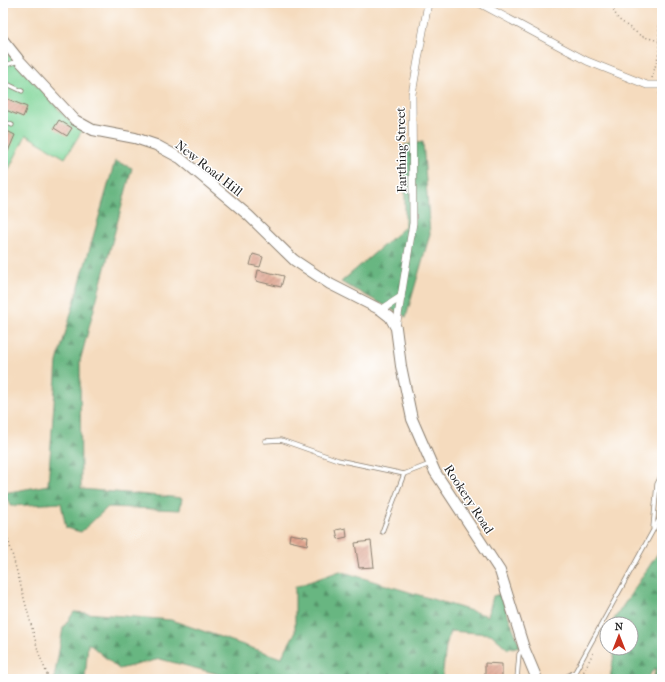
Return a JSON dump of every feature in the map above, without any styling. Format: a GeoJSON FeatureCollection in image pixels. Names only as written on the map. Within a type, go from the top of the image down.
{"type":"FeatureCollection","features":[{"type":"Feature","properties":{"kind":"street","name":"Farthing Street"},"geometry":{"type":"LineString","coordinates":[[396,328],[413,223],[412,94],[428,3]]}},
{"type":"Feature","properties":{"kind":"street"},"geometry":{"type":"LineString","coordinates":[[479,3],[587,61],[647,85],[662,84]]}},
{"type":"Feature","properties":{"kind":"street","name":"New Road Hill"},"geometry":{"type":"LineString","coordinates":[[3,40],[19,60],[75,120],[93,130],[135,138],[156,146],[180,158],[248,215],[294,260],[330,284],[381,310],[390,317],[396,328]]}},
{"type":"Feature","properties":{"kind":"street"},"geometry":{"type":"LineString","coordinates":[[381,310],[401,297]]}},
{"type":"Feature","properties":{"kind":"street","name":"Rookery Road"},"geometry":{"type":"LineString","coordinates":[[396,328],[401,366],[412,419],[435,472],[500,571],[524,648],[538,679]]}},
{"type":"Feature","properties":{"kind":"lane"},"geometry":{"type":"LineString","coordinates":[[3,66],[19,60]]}},
{"type":"Feature","properties":{"kind":"lane"},"geometry":{"type":"LineString","coordinates":[[3,82],[22,91]]}},
{"type":"Feature","properties":{"kind":"lane"},"geometry":{"type":"LineString","coordinates":[[3,121],[12,125]]}},
{"type":"Feature","properties":{"kind":"lane"},"geometry":{"type":"LineString","coordinates":[[265,441],[281,440],[338,460],[404,474],[431,464]]}},
{"type":"Feature","properties":{"kind":"lane"},"geometry":{"type":"LineString","coordinates":[[382,532],[404,474]]}},
{"type":"Feature","properties":{"kind":"lane"},"geometry":{"type":"LineString","coordinates":[[652,529],[657,484],[662,474]]}},
{"type":"Feature","properties":{"kind":"lane"},"geometry":{"type":"LineString","coordinates":[[562,679],[576,672],[652,529],[662,514]]}},
{"type":"Feature","properties":{"kind":"lane"},"geometry":{"type":"LineString","coordinates":[[517,679],[519,654],[524,648]]}},
{"type":"Feature","properties":{"kind":"path"},"geometry":{"type":"LineString","coordinates":[[610,3],[618,19],[641,36],[659,41]]}},
{"type":"Feature","properties":{"kind":"path"},"geometry":{"type":"LineString","coordinates":[[647,85],[653,76],[659,53],[659,27],[662,11]]}},
{"type":"Feature","properties":{"kind":"path"},"geometry":{"type":"LineString","coordinates":[[3,520],[39,654],[49,679]]}},
{"type":"Feature","properties":{"kind":"green space"},"geometry":{"type":"Polygon","coordinates":[[[3,49],[73,125],[83,129],[65,158],[26,135],[4,179],[3,178],[3,49]]]}},
{"type":"Feature","properties":{"kind":"green space"},"geometry":{"type":"Polygon","coordinates":[[[423,142],[430,234],[406,317],[341,282],[405,227],[405,145],[423,142]]]}},
{"type":"Feature","properties":{"kind":"green space"},"geometry":{"type":"Polygon","coordinates":[[[115,161],[132,168],[80,361],[81,489],[182,498],[180,510],[108,507],[81,532],[66,528],[61,503],[11,506],[4,493],[48,485],[57,362],[115,161]]]}},
{"type":"Feature","properties":{"kind":"green space"},"geometry":{"type":"Polygon","coordinates":[[[662,547],[662,679],[653,679],[656,667],[646,679],[610,679],[614,656],[639,656],[639,616],[616,616],[662,547]]]}},
{"type":"Feature","properties":{"kind":"green space"},"geometry":{"type":"Polygon","coordinates":[[[340,571],[488,616],[493,596],[500,594],[520,646],[508,649],[491,634],[450,631],[446,646],[442,679],[237,679],[160,659],[119,669],[88,643],[85,679],[54,679],[63,628],[74,612],[171,620],[281,658],[295,633],[295,587],[340,571]]]}},
{"type":"Feature","properties":{"kind":"building"},"geometry":{"type":"Polygon","coordinates":[[[3,97],[27,107],[23,117],[3,109],[3,97]]]}},
{"type":"Feature","properties":{"kind":"building"},"geometry":{"type":"Polygon","coordinates":[[[59,120],[72,128],[67,136],[54,128],[59,120]]]}},
{"type":"Feature","properties":{"kind":"building"},"geometry":{"type":"Polygon","coordinates":[[[3,129],[15,135],[3,163],[3,129]]]}},
{"type":"Feature","properties":{"kind":"building"},"geometry":{"type":"Polygon","coordinates":[[[253,254],[263,257],[260,267],[250,265],[253,254]]]}},
{"type":"Feature","properties":{"kind":"building"},"geometry":{"type":"Polygon","coordinates":[[[258,270],[284,276],[281,287],[256,281],[258,270]]]}},
{"type":"Feature","properties":{"kind":"building"},"geometry":{"type":"Polygon","coordinates":[[[346,528],[347,537],[338,539],[336,530],[346,528]]]}},
{"type":"Feature","properties":{"kind":"building"},"geometry":{"type":"Polygon","coordinates":[[[290,534],[308,537],[307,545],[289,541],[290,534]]]}},
{"type":"Feature","properties":{"kind":"building"},"geometry":{"type":"Polygon","coordinates":[[[371,541],[374,567],[359,568],[355,543],[371,541]]]}},
{"type":"Feature","properties":{"kind":"building"},"geometry":{"type":"Polygon","coordinates":[[[485,663],[502,664],[502,679],[485,679],[485,663]]]}}]}
